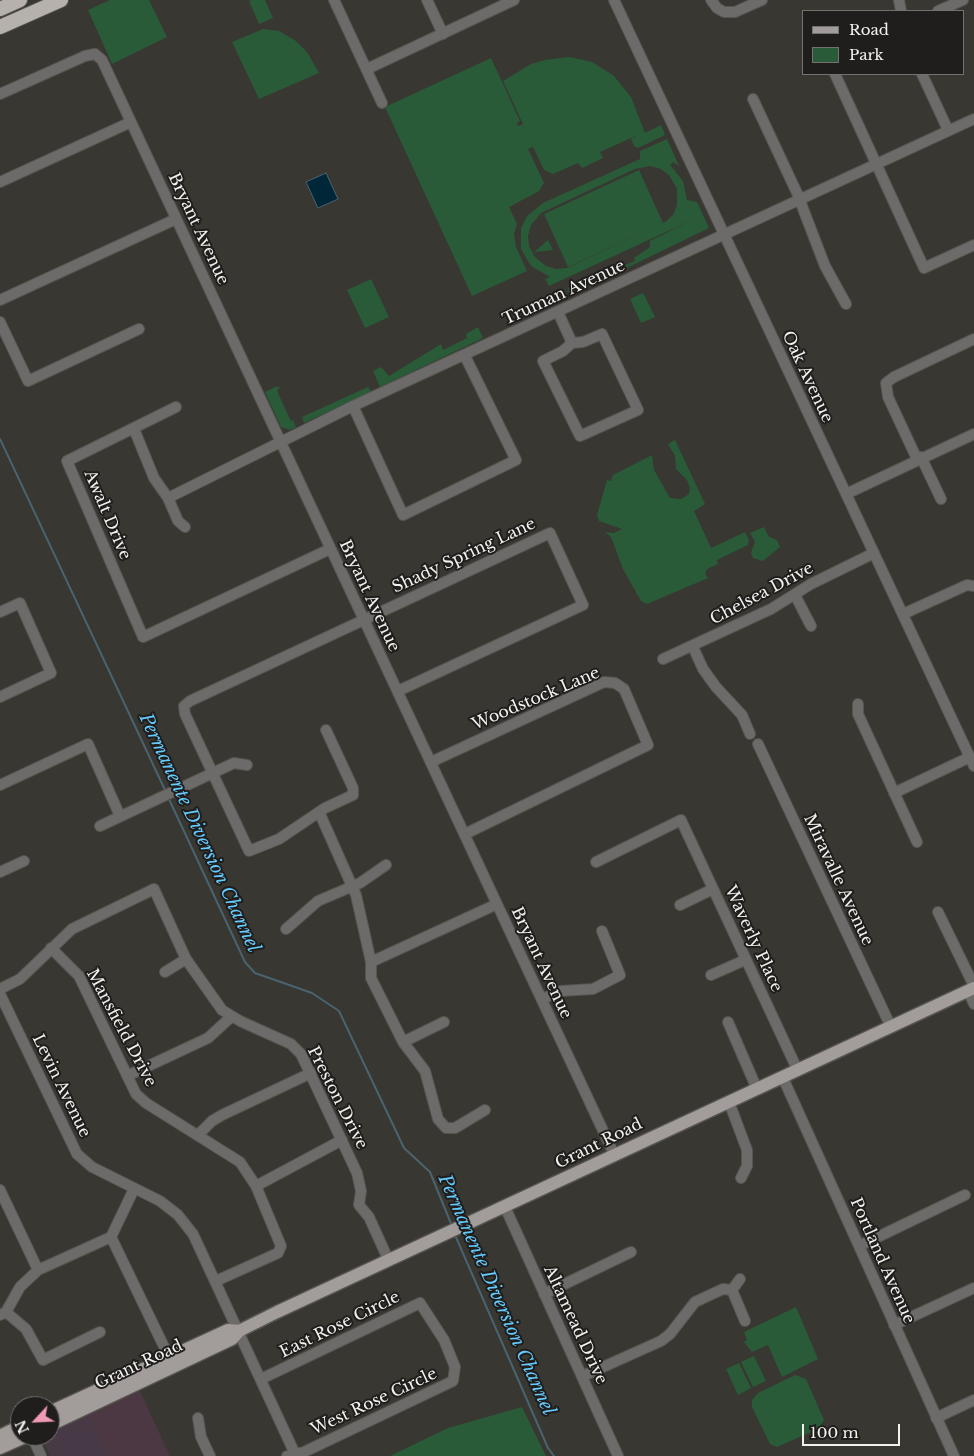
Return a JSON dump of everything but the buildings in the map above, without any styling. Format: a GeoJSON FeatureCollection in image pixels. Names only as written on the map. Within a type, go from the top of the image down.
{"type":"FeatureCollection","features":[{"type":"Feature","properties":{"kind":"highway"},"geometry":{"type":"LineString","coordinates":[[0,9],[20,0]]}},
{"type":"Feature","properties":{"kind":"highway"},"geometry":{"type":"LineString","coordinates":[[0,27],[61,0]]}},
{"type":"Feature","properties":{"kind":"main road","name":"Grant Road"},"geometry":{"type":"LineString","coordinates":[[60,1420],[232,1339],[239,1331],[388,1259],[505,1207],[614,1154],[784,1078],[972,988]]}},
{"type":"Feature","properties":{"kind":"main road","name":"Grant Road"},"geometry":{"type":"LineString","coordinates":[[60,1407],[228,1330],[239,1331]]}},
{"type":"Feature","properties":{"kind":"street"},"geometry":{"type":"LineString","coordinates":[[334,0],[382,104]]}},
{"type":"Feature","properties":{"kind":"street"},"geometry":{"type":"LineString","coordinates":[[427,0],[443,34]]}},
{"type":"Feature","properties":{"kind":"street"},"geometry":{"type":"LineString","coordinates":[[367,69],[514,0]]}},
{"type":"Feature","properties":{"kind":"street","name":"Oak Avenue"},"geometry":{"type":"LineString","coordinates":[[614,0],[972,762]]}},
{"type":"Feature","properties":{"kind":"street"},"geometry":{"type":"LineString","coordinates":[[712,0],[717,8],[724,12],[734,12],[762,0]]}},
{"type":"Feature","properties":{"kind":"street"},"geometry":{"type":"LineString","coordinates":[[940,10],[963,0]]}},
{"type":"Feature","properties":{"kind":"street","name":"Bryant Avenue"},"geometry":{"type":"LineString","coordinates":[[0,94],[85,56],[95,54],[102,60],[614,1154]]}},
{"type":"Feature","properties":{"kind":"street"},"geometry":{"type":"LineString","coordinates":[[835,75],[924,268],[974,245]]}},
{"type":"Feature","properties":{"kind":"street"},"geometry":{"type":"LineString","coordinates":[[922,75],[948,130]]}},
{"type":"Feature","properties":{"kind":"street"},"geometry":{"type":"LineString","coordinates":[[753,99],[799,199],[825,266],[846,304]]}},
{"type":"Feature","properties":{"kind":"street","name":"Truman Avenue"},"geometry":{"type":"LineString","coordinates":[[168,498],[354,406],[974,118]]}},
{"type":"Feature","properties":{"kind":"street"},"geometry":{"type":"LineString","coordinates":[[0,182],[131,122]]}},
{"type":"Feature","properties":{"kind":"street"},"geometry":{"type":"LineString","coordinates":[[0,300],[176,219]]}},
{"type":"Feature","properties":{"kind":"street"},"geometry":{"type":"LineString","coordinates":[[558,312],[572,343]]}},
{"type":"Feature","properties":{"kind":"street"},"geometry":{"type":"LineString","coordinates":[[0,322],[28,381],[139,329]]}},
{"type":"Feature","properties":{"kind":"street"},"geometry":{"type":"LineString","coordinates":[[602,334],[638,410],[580,436],[543,360],[563,351],[572,343],[584,342],[602,334]]}},
{"type":"Feature","properties":{"kind":"street"},"geometry":{"type":"LineString","coordinates":[[941,499],[888,398],[886,383],[894,376],[974,339]]}},
{"type":"Feature","properties":{"kind":"street"},"geometry":{"type":"LineString","coordinates":[[354,406],[403,515],[516,460],[465,356]]}},
{"type":"Feature","properties":{"kind":"street","name":"Awalt Drive"},"geometry":{"type":"LineString","coordinates":[[176,407],[67,461],[143,637],[330,549]]}},
{"type":"Feature","properties":{"kind":"street"},"geometry":{"type":"LineString","coordinates":[[134,429],[154,478],[168,498],[178,521],[185,526]]}},
{"type":"Feature","properties":{"kind":"street"},"geometry":{"type":"LineString","coordinates":[[846,494],[919,458],[974,434]]}},
{"type":"Feature","properties":{"kind":"street","name":"Shady Spring Lane"},"geometry":{"type":"LineString","coordinates":[[212,773],[185,714],[184,706],[190,701],[550,533],[583,605],[398,691]]}},
{"type":"Feature","properties":{"kind":"street","name":"Chelsea Drive"},"geometry":{"type":"LineString","coordinates":[[663,659],[693,647],[771,609],[811,584],[874,553]]}},
{"type":"Feature","properties":{"kind":"street"},"geometry":{"type":"LineString","coordinates":[[903,614],[967,585],[974,586]]}},
{"type":"Feature","properties":{"kind":"street"},"geometry":{"type":"LineString","coordinates":[[795,595],[811,626]]}},
{"type":"Feature","properties":{"kind":"street"},"geometry":{"type":"LineString","coordinates":[[0,612],[20,603],[51,673],[0,697]]}},
{"type":"Feature","properties":{"kind":"street"},"geometry":{"type":"LineString","coordinates":[[693,647],[703,669],[716,687],[742,715],[750,734]]}},
{"type":"Feature","properties":{"kind":"street","name":"Woodstock Lane"},"geometry":{"type":"LineString","coordinates":[[431,762],[604,682],[615,683],[624,689],[648,745],[465,834]]}},
{"type":"Feature","properties":{"kind":"street"},"geometry":{"type":"LineString","coordinates":[[858,704],[858,714],[917,842]]}},
{"type":"Feature","properties":{"kind":"street"},"geometry":{"type":"LineString","coordinates":[[212,773],[248,851],[279,839],[320,814],[325,808],[349,798],[354,792],[326,730]]}},
{"type":"Feature","properties":{"kind":"street"},"geometry":{"type":"LineString","coordinates":[[0,785],[88,744],[120,816]]}},
{"type":"Feature","properties":{"kind":"street","name":"Miravalle Avenue"},"geometry":{"type":"LineString","coordinates":[[758,744],[891,1028]]}},
{"type":"Feature","properties":{"kind":"street"},"geometry":{"type":"LineString","coordinates":[[894,793],[972,762]]}},
{"type":"Feature","properties":{"kind":"street"},"geometry":{"type":"LineString","coordinates":[[100,826],[212,773],[234,764],[247,765]]}},
{"type":"Feature","properties":{"kind":"street"},"geometry":{"type":"LineString","coordinates":[[320,814],[352,886],[371,962],[371,978],[403,1042],[425,1071],[433,1107],[438,1119],[446,1128],[455,1128],[475,1118],[484,1110]]}},
{"type":"Feature","properties":{"kind":"street","name":"Waverly Place"},"geometry":{"type":"LineString","coordinates":[[596,862],[681,820],[798,1071]]}},
{"type":"Feature","properties":{"kind":"street"},"geometry":{"type":"LineString","coordinates":[[0,872],[24,861]]}},
{"type":"Feature","properties":{"kind":"street"},"geometry":{"type":"LineString","coordinates":[[286,929],[318,902],[352,886],[386,865]]}},
{"type":"Feature","properties":{"kind":"street","name":"Preston Drive"},"geometry":{"type":"LineString","coordinates":[[0,989],[20,979],[72,929],[154,889],[186,959],[222,1010],[231,1017],[291,1044],[301,1054],[357,1173],[361,1191],[360,1205],[369,1217],[388,1259]]}},
{"type":"Feature","properties":{"kind":"street"},"geometry":{"type":"LineString","coordinates":[[680,905],[713,889]]}},
{"type":"Feature","properties":{"kind":"street"},"geometry":{"type":"LineString","coordinates":[[371,962],[497,904]]}},
{"type":"Feature","properties":{"kind":"street"},"geometry":{"type":"LineString","coordinates":[[938,912],[972,988],[974,1004]]}},
{"type":"Feature","properties":{"kind":"street"},"geometry":{"type":"LineString","coordinates":[[542,999],[561,991],[593,989],[620,975],[602,931]]}},
{"type":"Feature","properties":{"kind":"street","name":"Mansfield Drive"},"geometry":{"type":"LineString","coordinates":[[52,948],[79,976],[136,1094],[146,1103],[240,1162],[256,1186],[282,1246],[278,1253],[216,1281]]}},
{"type":"Feature","properties":{"kind":"street"},"geometry":{"type":"LineString","coordinates":[[165,972],[186,959]]}},
{"type":"Feature","properties":{"kind":"street"},"geometry":{"type":"LineString","coordinates":[[711,975],[745,960]]}},
{"type":"Feature","properties":{"kind":"street","name":"Levin Avenue"},"geometry":{"type":"LineString","coordinates":[[0,994],[77,1154],[92,1168],[160,1201],[178,1215],[193,1234],[261,1379],[293,1455]]}},
{"type":"Feature","properties":{"kind":"street"},"geometry":{"type":"LineString","coordinates":[[127,1076],[208,1038],[231,1017]]}},
{"type":"Feature","properties":{"kind":"street"},"geometry":{"type":"LineString","coordinates":[[403,1042],[444,1022]]}},
{"type":"Feature","properties":{"kind":"street"},"geometry":{"type":"LineString","coordinates":[[728,1022],[757,1089]]}},
{"type":"Feature","properties":{"kind":"street"},"geometry":{"type":"LineString","coordinates":[[198,1135],[212,1121],[222,1115],[311,1073]]}},
{"type":"Feature","properties":{"kind":"street","name":"Portland Avenue"},"geometry":{"type":"LineString","coordinates":[[784,1078],[953,1456]]}},
{"type":"Feature","properties":{"kind":"street"},"geometry":{"type":"LineString","coordinates":[[729,1102],[747,1150],[748,1166],[741,1178]]}},
{"type":"Feature","properties":{"kind":"street"},"geometry":{"type":"LineString","coordinates":[[256,1186],[342,1140]]}},
{"type":"Feature","properties":{"kind":"street"},"geometry":{"type":"LineString","coordinates":[[100,1332],[43,1360],[26,1329],[3,1314],[20,1287],[38,1270],[111,1237],[134,1189]]}},
{"type":"Feature","properties":{"kind":"street"},"geometry":{"type":"LineString","coordinates":[[0,1190],[38,1270]]}},
{"type":"Feature","properties":{"kind":"street"},"geometry":{"type":"LineString","coordinates":[[859,1246],[965,1196]]}},
{"type":"Feature","properties":{"kind":"street","name":"Altamead Drive"},"geometry":{"type":"LineString","coordinates":[[505,1207],[618,1456]]}},
{"type":"Feature","properties":{"kind":"street"},"geometry":{"type":"LineString","coordinates":[[111,1237],[168,1357]]}},
{"type":"Feature","properties":{"kind":"street"},"geometry":{"type":"LineString","coordinates":[[544,1294],[631,1252]]}},
{"type":"Feature","properties":{"kind":"street"},"geometry":{"type":"LineString","coordinates":[[732,1290],[740,1279]]}},
{"type":"Feature","properties":{"kind":"street"},"geometry":{"type":"LineString","coordinates":[[894,1325],[974,1288]]}},
{"type":"Feature","properties":{"kind":"street"},"geometry":{"type":"LineString","coordinates":[[583,1376],[661,1341],[670,1334],[695,1302],[723,1289],[732,1290]]}},
{"type":"Feature","properties":{"kind":"street"},"geometry":{"type":"LineString","coordinates":[[732,1290],[745,1321]]}},
{"type":"Feature","properties":{"kind":"street","name":"East Rose Circle"},"geometry":{"type":"LineString","coordinates":[[261,1379],[420,1303],[444,1340]]}},
{"type":"Feature","properties":{"kind":"street","name":"West Rose Circle"},"geometry":{"type":"LineString","coordinates":[[293,1455],[304,1452],[453,1382],[455,1367],[444,1340]]}},
{"type":"Feature","properties":{"kind":"street"},"geometry":{"type":"LineString","coordinates":[[936,1418],[974,1400]]}},
{"type":"Feature","properties":{"kind":"street"},"geometry":{"type":"LineString","coordinates":[[198,1418],[201,1437],[210,1456]]}},
{"type":"Feature","properties":{"kind":"shaded area"},"geometry":{"type":"Polygon","coordinates":[[[140,1391],[170,1456],[108,1456],[88,1413],[140,1391]]]}},
{"type":"Feature","properties":{"kind":"shaded area"},"geometry":{"type":"Polygon","coordinates":[[[88,1413],[108,1456],[50,1456],[45,1446],[60,1446],[60,1426],[88,1413]]]}},
{"type":"Feature","properties":{"kind":"green space"},"geometry":{"type":"Polygon","coordinates":[[[110,0],[149,0],[167,37],[112,64],[88,10],[110,0]]]}},
{"type":"Feature","properties":{"kind":"green space"},"geometry":{"type":"Polygon","coordinates":[[[265,0],[273,18],[259,24],[249,1],[265,0]]]}},
{"type":"Feature","properties":{"kind":"green space"},"geometry":{"type":"Polygon","coordinates":[[[263,29],[279,31],[296,41],[307,52],[319,73],[259,99],[232,42],[263,29]]]}},
{"type":"Feature","properties":{"kind":"green space"},"geometry":{"type":"Polygon","coordinates":[[[569,57],[592,62],[614,76],[631,97],[645,133],[661,125],[665,135],[638,148],[634,146],[631,139],[638,135],[600,152],[603,158],[582,168],[578,163],[553,174],[544,170],[533,147],[528,149],[544,183],[539,191],[509,207],[517,224],[514,234],[516,247],[527,271],[472,296],[385,107],[491,58],[520,121],[517,123],[518,126],[523,124],[503,81],[531,64],[569,57]]]}},
{"type":"Feature","properties":{"kind":"green space"},"geometry":{"type":"Polygon","coordinates":[[[667,139],[679,166],[673,162],[670,165],[683,181],[687,200],[697,202],[709,228],[569,296],[568,288],[618,265],[620,267],[635,261],[634,258],[650,247],[650,241],[692,220],[549,286],[545,279],[550,277],[531,266],[521,249],[521,228],[527,216],[543,203],[640,159],[640,151],[667,139]],[[650,166],[635,169],[541,213],[531,225],[528,236],[529,246],[534,256],[546,266],[556,269],[567,268],[665,222],[673,215],[677,205],[677,189],[669,175],[661,169],[650,166]]]}},
{"type":"Feature","properties":{"kind":"green space"},"geometry":{"type":"Polygon","coordinates":[[[639,170],[663,223],[568,267],[544,214],[639,170]]]}},
{"type":"Feature","properties":{"kind":"green space"},"geometry":{"type":"Polygon","coordinates":[[[548,240],[553,250],[533,253],[548,240]]]}},
{"type":"Feature","properties":{"kind":"green space"},"geometry":{"type":"Polygon","coordinates":[[[371,279],[389,317],[365,328],[347,290],[371,279]]]}},
{"type":"Feature","properties":{"kind":"green space"},"geometry":{"type":"Polygon","coordinates":[[[643,293],[655,317],[641,323],[630,299],[643,293]]]}},
{"type":"Feature","properties":{"kind":"green space"},"geometry":{"type":"Polygon","coordinates":[[[478,327],[483,338],[380,387],[373,371],[381,367],[389,376],[441,344],[443,350],[467,338],[466,334],[478,327]]]}},
{"type":"Feature","properties":{"kind":"green space"},"geometry":{"type":"Polygon","coordinates":[[[275,387],[280,387],[277,391],[291,421],[293,420],[296,427],[290,430],[281,427],[265,392],[275,387]]]}},
{"type":"Feature","properties":{"kind":"green space"},"geometry":{"type":"Polygon","coordinates":[[[368,387],[371,392],[304,423],[302,417],[368,387]]]}},
{"type":"Feature","properties":{"kind":"green space"},"geometry":{"type":"Polygon","coordinates":[[[675,440],[705,504],[694,511],[711,548],[745,532],[749,540],[748,545],[717,560],[718,564],[707,569],[705,574],[708,578],[647,604],[641,601],[623,569],[611,537],[605,532],[614,533],[622,529],[599,521],[597,515],[607,480],[611,481],[613,475],[652,455],[654,470],[670,498],[681,499],[689,494],[690,488],[687,480],[676,469],[675,456],[668,444],[675,440]]]}},
{"type":"Feature","properties":{"kind":"green space"},"geometry":{"type":"Polygon","coordinates":[[[764,527],[769,537],[777,540],[780,547],[763,561],[753,558],[751,553],[755,542],[750,533],[764,527]]]}},
{"type":"Feature","properties":{"kind":"green space"},"geometry":{"type":"Polygon","coordinates":[[[796,1307],[818,1359],[782,1377],[768,1345],[752,1352],[744,1342],[747,1340],[744,1332],[796,1307]]]}},
{"type":"Feature","properties":{"kind":"green space"},"geometry":{"type":"Polygon","coordinates":[[[754,1356],[766,1381],[753,1387],[741,1362],[754,1356]]]}},
{"type":"Feature","properties":{"kind":"green space"},"geometry":{"type":"Polygon","coordinates":[[[739,1363],[751,1388],[738,1395],[726,1369],[739,1363]]]}},
{"type":"Feature","properties":{"kind":"green space"},"geometry":{"type":"Polygon","coordinates":[[[795,1375],[806,1379],[824,1420],[818,1429],[777,1447],[770,1444],[752,1407],[752,1400],[758,1393],[795,1375]]]}},
{"type":"Feature","properties":{"kind":"green space"},"geometry":{"type":"Polygon","coordinates":[[[522,1407],[546,1456],[390,1456],[448,1428],[522,1407]]]}},
{"type":"Feature","properties":{"kind":"water"},"geometry":{"type":"Polygon","coordinates":[[[326,173],[338,199],[318,208],[306,182],[326,173]]]}},
{"type":"Feature","properties":{"kind":"waterway","name":"Permanente Diversion Channel"},"geometry":{"type":"LineString","coordinates":[[0,439],[165,790]]}},
{"type":"Feature","properties":{"kind":"waterway","name":"Permanente Diversion Channel"},"geometry":{"type":"LineString","coordinates":[[168,797],[245,962],[255,973],[312,993],[339,1011],[404,1148],[430,1172],[452,1226]]}},
{"type":"Feature","properties":{"kind":"waterway","name":"Permanente Diversion Channel"},"geometry":{"type":"LineString","coordinates":[[455,1235],[548,1448],[554,1456]]}}]}
